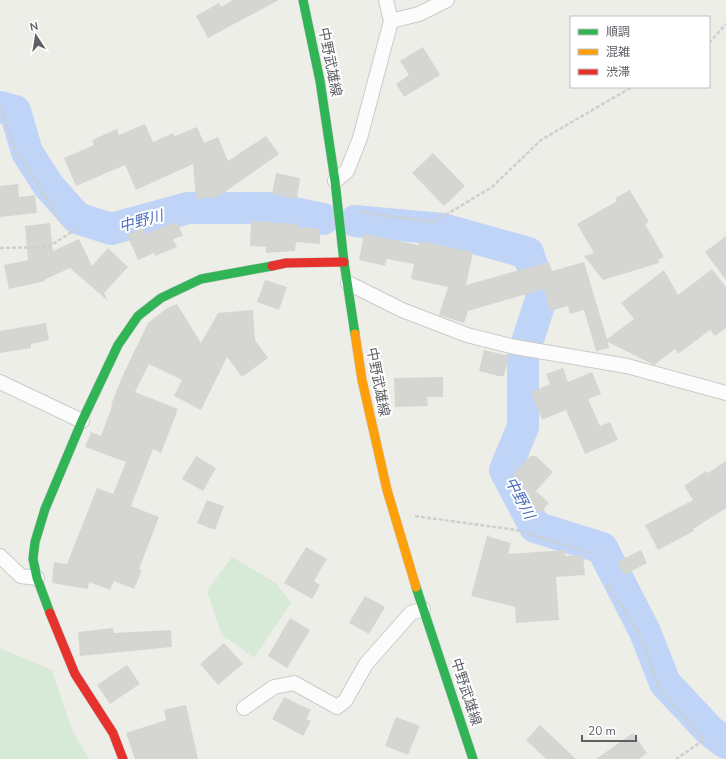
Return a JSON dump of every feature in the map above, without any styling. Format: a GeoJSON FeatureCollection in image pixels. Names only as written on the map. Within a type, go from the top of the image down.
{"type":"FeatureCollection","features":[{"type":"Feature","properties":{"kind":"main road","name":"中野武雄線"},"geometry":{"type":"LineString","coordinates":[[303,0],[320,81],[338,203],[344,262],[362,380],[387,490],[423,609],[473,759]]}},
{"type":"Feature","properties":{"kind":"main road"},"geometry":{"type":"LineString","coordinates":[[123,759],[113,733],[75,674],[52,619],[38,578],[34,559],[37,535],[45,509],[82,421],[118,345],[138,316],[161,298],[201,279],[286,263],[344,262]]}},
{"type":"Feature","properties":{"kind":"street"},"geometry":{"type":"LineString","coordinates":[[335,181],[347,171],[360,138],[391,21],[386,0]]}},
{"type":"Feature","properties":{"kind":"street"},"geometry":{"type":"LineString","coordinates":[[391,21],[419,14],[447,0]]}},
{"type":"Feature","properties":{"kind":"street"},"geometry":{"type":"LineString","coordinates":[[348,283],[402,310],[467,335],[533,351],[627,366],[726,393]]}},
{"type":"Feature","properties":{"kind":"street"},"geometry":{"type":"LineString","coordinates":[[0,382],[82,421]]}},
{"type":"Feature","properties":{"kind":"street"},"geometry":{"type":"LineString","coordinates":[[0,556],[21,576],[38,578]]}},
{"type":"Feature","properties":{"kind":"street"},"geometry":{"type":"LineString","coordinates":[[244,708],[274,687],[294,683],[337,707],[345,701],[366,664],[411,613],[423,609]]}},
{"type":"Feature","properties":{"kind":"path"},"geometry":{"type":"LineString","coordinates":[[710,42],[726,24]]}},
{"type":"Feature","properties":{"kind":"path"},"geometry":{"type":"LineString","coordinates":[[338,203],[356,212],[434,222],[492,187],[541,140],[630,88]]}},
{"type":"Feature","properties":{"kind":"path"},"geometry":{"type":"LineString","coordinates":[[0,106],[14,145],[60,220]]}},
{"type":"Feature","properties":{"kind":"path"},"geometry":{"type":"LineString","coordinates":[[0,248],[48,246],[78,228]]}},
{"type":"Feature","properties":{"kind":"path"},"geometry":{"type":"LineString","coordinates":[[394,513],[516,530],[592,553]]}},
{"type":"Feature","properties":{"kind":"path"},"geometry":{"type":"LineString","coordinates":[[607,584],[638,632],[659,687],[704,740],[676,759]]}},
{"type":"Feature","properties":{"kind":"green space"},"geometry":{"type":"Polygon","coordinates":[[[232,557],[276,583],[291,603],[254,658],[221,634],[207,591],[232,557]]]}},
{"type":"Feature","properties":{"kind":"green space"},"geometry":{"type":"Polygon","coordinates":[[[0,648],[52,670],[73,732],[89,759],[0,759],[0,648]]]}},
{"type":"Feature","properties":{"kind":"building"},"geometry":{"type":"Polygon","coordinates":[[[233,0],[279,0],[208,38],[196,16],[219,3],[221,7],[233,0]]]}},
{"type":"Feature","properties":{"kind":"building"},"geometry":{"type":"Polygon","coordinates":[[[423,47],[440,75],[404,97],[396,84],[409,75],[400,61],[423,47]]]}},
{"type":"Feature","properties":{"kind":"building"},"geometry":{"type":"Polygon","coordinates":[[[145,124],[153,142],[173,133],[175,136],[197,127],[204,143],[218,137],[228,161],[266,136],[279,154],[218,197],[196,199],[193,164],[136,190],[125,165],[76,186],[64,158],[94,145],[92,140],[117,129],[119,135],[145,124]]]}},
{"type":"Feature","properties":{"kind":"building"},"geometry":{"type":"Polygon","coordinates":[[[433,153],[465,186],[444,206],[412,173],[433,153]]]}},
{"type":"Feature","properties":{"kind":"building"},"geometry":{"type":"Polygon","coordinates":[[[276,173],[300,178],[297,199],[272,194],[276,173]]]}},
{"type":"Feature","properties":{"kind":"building"},"geometry":{"type":"Polygon","coordinates":[[[18,184],[19,197],[35,195],[37,213],[0,217],[0,186],[18,184]]]}},
{"type":"Feature","properties":{"kind":"building"},"geometry":{"type":"Polygon","coordinates":[[[630,190],[649,222],[645,224],[664,257],[658,260],[659,263],[603,280],[584,256],[594,253],[577,224],[617,201],[615,198],[630,190]]]}},
{"type":"Feature","properties":{"kind":"building"},"geometry":{"type":"Polygon","coordinates":[[[251,221],[297,224],[297,227],[320,229],[320,244],[296,242],[295,251],[266,253],[266,247],[250,246],[251,221]]]}},
{"type":"Feature","properties":{"kind":"building"},"geometry":{"type":"Polygon","coordinates":[[[177,222],[183,236],[173,239],[177,247],[155,256],[154,253],[138,260],[127,235],[142,228],[144,234],[177,222]]]}},
{"type":"Feature","properties":{"kind":"building"},"geometry":{"type":"Polygon","coordinates":[[[50,223],[53,251],[79,239],[92,266],[108,248],[128,267],[104,293],[108,301],[70,268],[44,280],[45,281],[9,289],[4,265],[28,260],[25,226],[50,223]]]}},
{"type":"Feature","properties":{"kind":"building"},"geometry":{"type":"Polygon","coordinates":[[[364,234],[418,245],[419,241],[473,252],[466,285],[549,262],[552,271],[584,262],[607,339],[634,319],[621,303],[664,270],[678,295],[712,269],[726,287],[726,328],[715,336],[710,330],[678,354],[675,349],[654,365],[608,342],[609,348],[596,351],[584,310],[570,314],[568,306],[550,311],[544,289],[468,311],[464,323],[439,315],[448,287],[411,279],[414,264],[387,259],[385,266],[359,260],[364,234]]]}},
{"type":"Feature","properties":{"kind":"building"},"geometry":{"type":"Polygon","coordinates":[[[726,236],[726,280],[705,252],[726,236]]]}},
{"type":"Feature","properties":{"kind":"building"},"geometry":{"type":"Polygon","coordinates":[[[265,280],[287,287],[279,310],[257,302],[265,280]]]}},
{"type":"Feature","properties":{"kind":"building"},"geometry":{"type":"Polygon","coordinates":[[[177,304],[201,343],[218,313],[253,310],[255,340],[268,358],[242,377],[227,357],[201,410],[174,396],[182,380],[149,364],[135,392],[178,409],[161,453],[153,449],[131,506],[159,517],[139,569],[142,570],[134,589],[114,581],[110,590],[89,582],[88,589],[52,583],[54,562],[67,564],[97,488],[113,494],[126,462],[85,447],[91,432],[101,436],[122,377],[148,323],[167,308],[177,304]]]}},
{"type":"Feature","properties":{"kind":"building"},"geometry":{"type":"Polygon","coordinates":[[[46,323],[49,340],[31,344],[31,348],[0,353],[0,331],[46,323]]]}},
{"type":"Feature","properties":{"kind":"building"},"geometry":{"type":"Polygon","coordinates":[[[484,350],[509,356],[504,376],[479,371],[484,350]]]}},
{"type":"Feature","properties":{"kind":"building"},"geometry":{"type":"Polygon","coordinates":[[[563,368],[568,382],[592,372],[601,394],[588,399],[600,426],[610,422],[618,440],[585,454],[566,410],[542,420],[531,392],[550,384],[546,374],[563,368]]]}},
{"type":"Feature","properties":{"kind":"building"},"geometry":{"type":"Polygon","coordinates":[[[443,377],[443,397],[427,397],[428,406],[395,407],[394,378],[443,377]]]}},
{"type":"Feature","properties":{"kind":"building"},"geometry":{"type":"Polygon","coordinates":[[[196,456],[216,468],[203,491],[182,479],[196,456]]]}},
{"type":"Feature","properties":{"kind":"building"},"geometry":{"type":"Polygon","coordinates":[[[530,456],[536,456],[553,472],[536,491],[549,503],[540,513],[525,499],[528,496],[515,485],[520,480],[513,474],[530,456]]]}},
{"type":"Feature","properties":{"kind":"building"},"geometry":{"type":"Polygon","coordinates":[[[726,461],[726,508],[693,529],[694,531],[658,550],[645,525],[693,500],[684,486],[706,471],[708,473],[726,461]]]}},
{"type":"Feature","properties":{"kind":"building"},"geometry":{"type":"Polygon","coordinates":[[[207,500],[224,506],[215,530],[197,523],[207,500]]]}},
{"type":"Feature","properties":{"kind":"building"},"geometry":{"type":"Polygon","coordinates":[[[487,536],[511,543],[508,554],[565,550],[565,556],[583,555],[585,575],[556,577],[559,620],[516,623],[515,607],[471,596],[487,536]]]}},
{"type":"Feature","properties":{"kind":"building"},"geometry":{"type":"Polygon","coordinates":[[[306,547],[327,559],[314,581],[320,585],[312,599],[284,583],[306,547]]]}},
{"type":"Feature","properties":{"kind":"building"},"geometry":{"type":"Polygon","coordinates":[[[641,550],[647,563],[624,575],[617,562],[641,550]]]}},
{"type":"Feature","properties":{"kind":"building"},"geometry":{"type":"Polygon","coordinates":[[[365,596],[385,607],[369,634],[349,623],[365,596]]]}},
{"type":"Feature","properties":{"kind":"building"},"geometry":{"type":"Polygon","coordinates":[[[290,618],[310,630],[287,668],[268,656],[290,618]]]}},
{"type":"Feature","properties":{"kind":"building"},"geometry":{"type":"Polygon","coordinates":[[[113,628],[114,633],[171,630],[172,647],[80,656],[78,632],[113,628]]]}},
{"type":"Feature","properties":{"kind":"building"},"geometry":{"type":"Polygon","coordinates":[[[224,643],[243,664],[218,685],[200,664],[224,643]]]}},
{"type":"Feature","properties":{"kind":"building"},"geometry":{"type":"Polygon","coordinates":[[[127,665],[140,684],[110,704],[97,685],[127,665]]]}},
{"type":"Feature","properties":{"kind":"building"},"geometry":{"type":"Polygon","coordinates":[[[284,697],[311,710],[306,719],[311,721],[303,736],[272,719],[284,697]]]}},
{"type":"Feature","properties":{"kind":"building"},"geometry":{"type":"Polygon","coordinates":[[[186,705],[198,759],[135,759],[126,733],[166,720],[164,710],[186,705]]]}},
{"type":"Feature","properties":{"kind":"building"},"geometry":{"type":"Polygon","coordinates":[[[396,717],[420,726],[408,755],[385,746],[396,717]]]}},
{"type":"Feature","properties":{"kind":"building"},"geometry":{"type":"Polygon","coordinates":[[[540,725],[576,759],[546,759],[526,740],[540,725]]]}},
{"type":"Feature","properties":{"kind":"building"},"geometry":{"type":"Polygon","coordinates":[[[633,733],[647,753],[639,759],[596,759],[633,733]]]}},
{"type":"Feature","properties":{"kind":"waterway","name":"中野川"},"geometry":{"type":"LineString","coordinates":[[0,107],[15,111],[27,152],[48,185],[77,218],[111,229],[188,208],[270,208],[323,219]]}},
{"type":"Feature","properties":{"kind":"waterway","name":"中野川"},"geometry":{"type":"LineString","coordinates":[[355,221],[442,229],[528,253],[542,296],[523,355],[523,427],[505,470],[535,527],[602,548],[645,632],[665,683],[710,731],[726,743]]}},
{"type":"Feature","properties":{"kind":"traffic: fast"},"geometry":{"type":"LineString","coordinates":[[303,0],[320,81],[355,334]]}},
{"type":"Feature","properties":{"kind":"traffic: fast"},"geometry":{"type":"LineString","coordinates":[[50,613],[37,578],[33,559],[35,542],[45,509],[82,421],[118,345],[138,316],[161,298],[201,279],[272,266]]}},
{"type":"Feature","properties":{"kind":"traffic: fast"},"geometry":{"type":"LineString","coordinates":[[416,587],[473,759]]}},
{"type":"Feature","properties":{"kind":"traffic: slow"},"geometry":{"type":"LineString","coordinates":[[355,334],[362,380],[387,490],[416,587]]}},
{"type":"Feature","properties":{"kind":"traffic: jam"},"geometry":{"type":"LineString","coordinates":[[272,266],[286,263],[344,262]]}},
{"type":"Feature","properties":{"kind":"traffic: jam"},"geometry":{"type":"LineString","coordinates":[[50,613],[75,674],[113,733],[123,759]]}}]}
